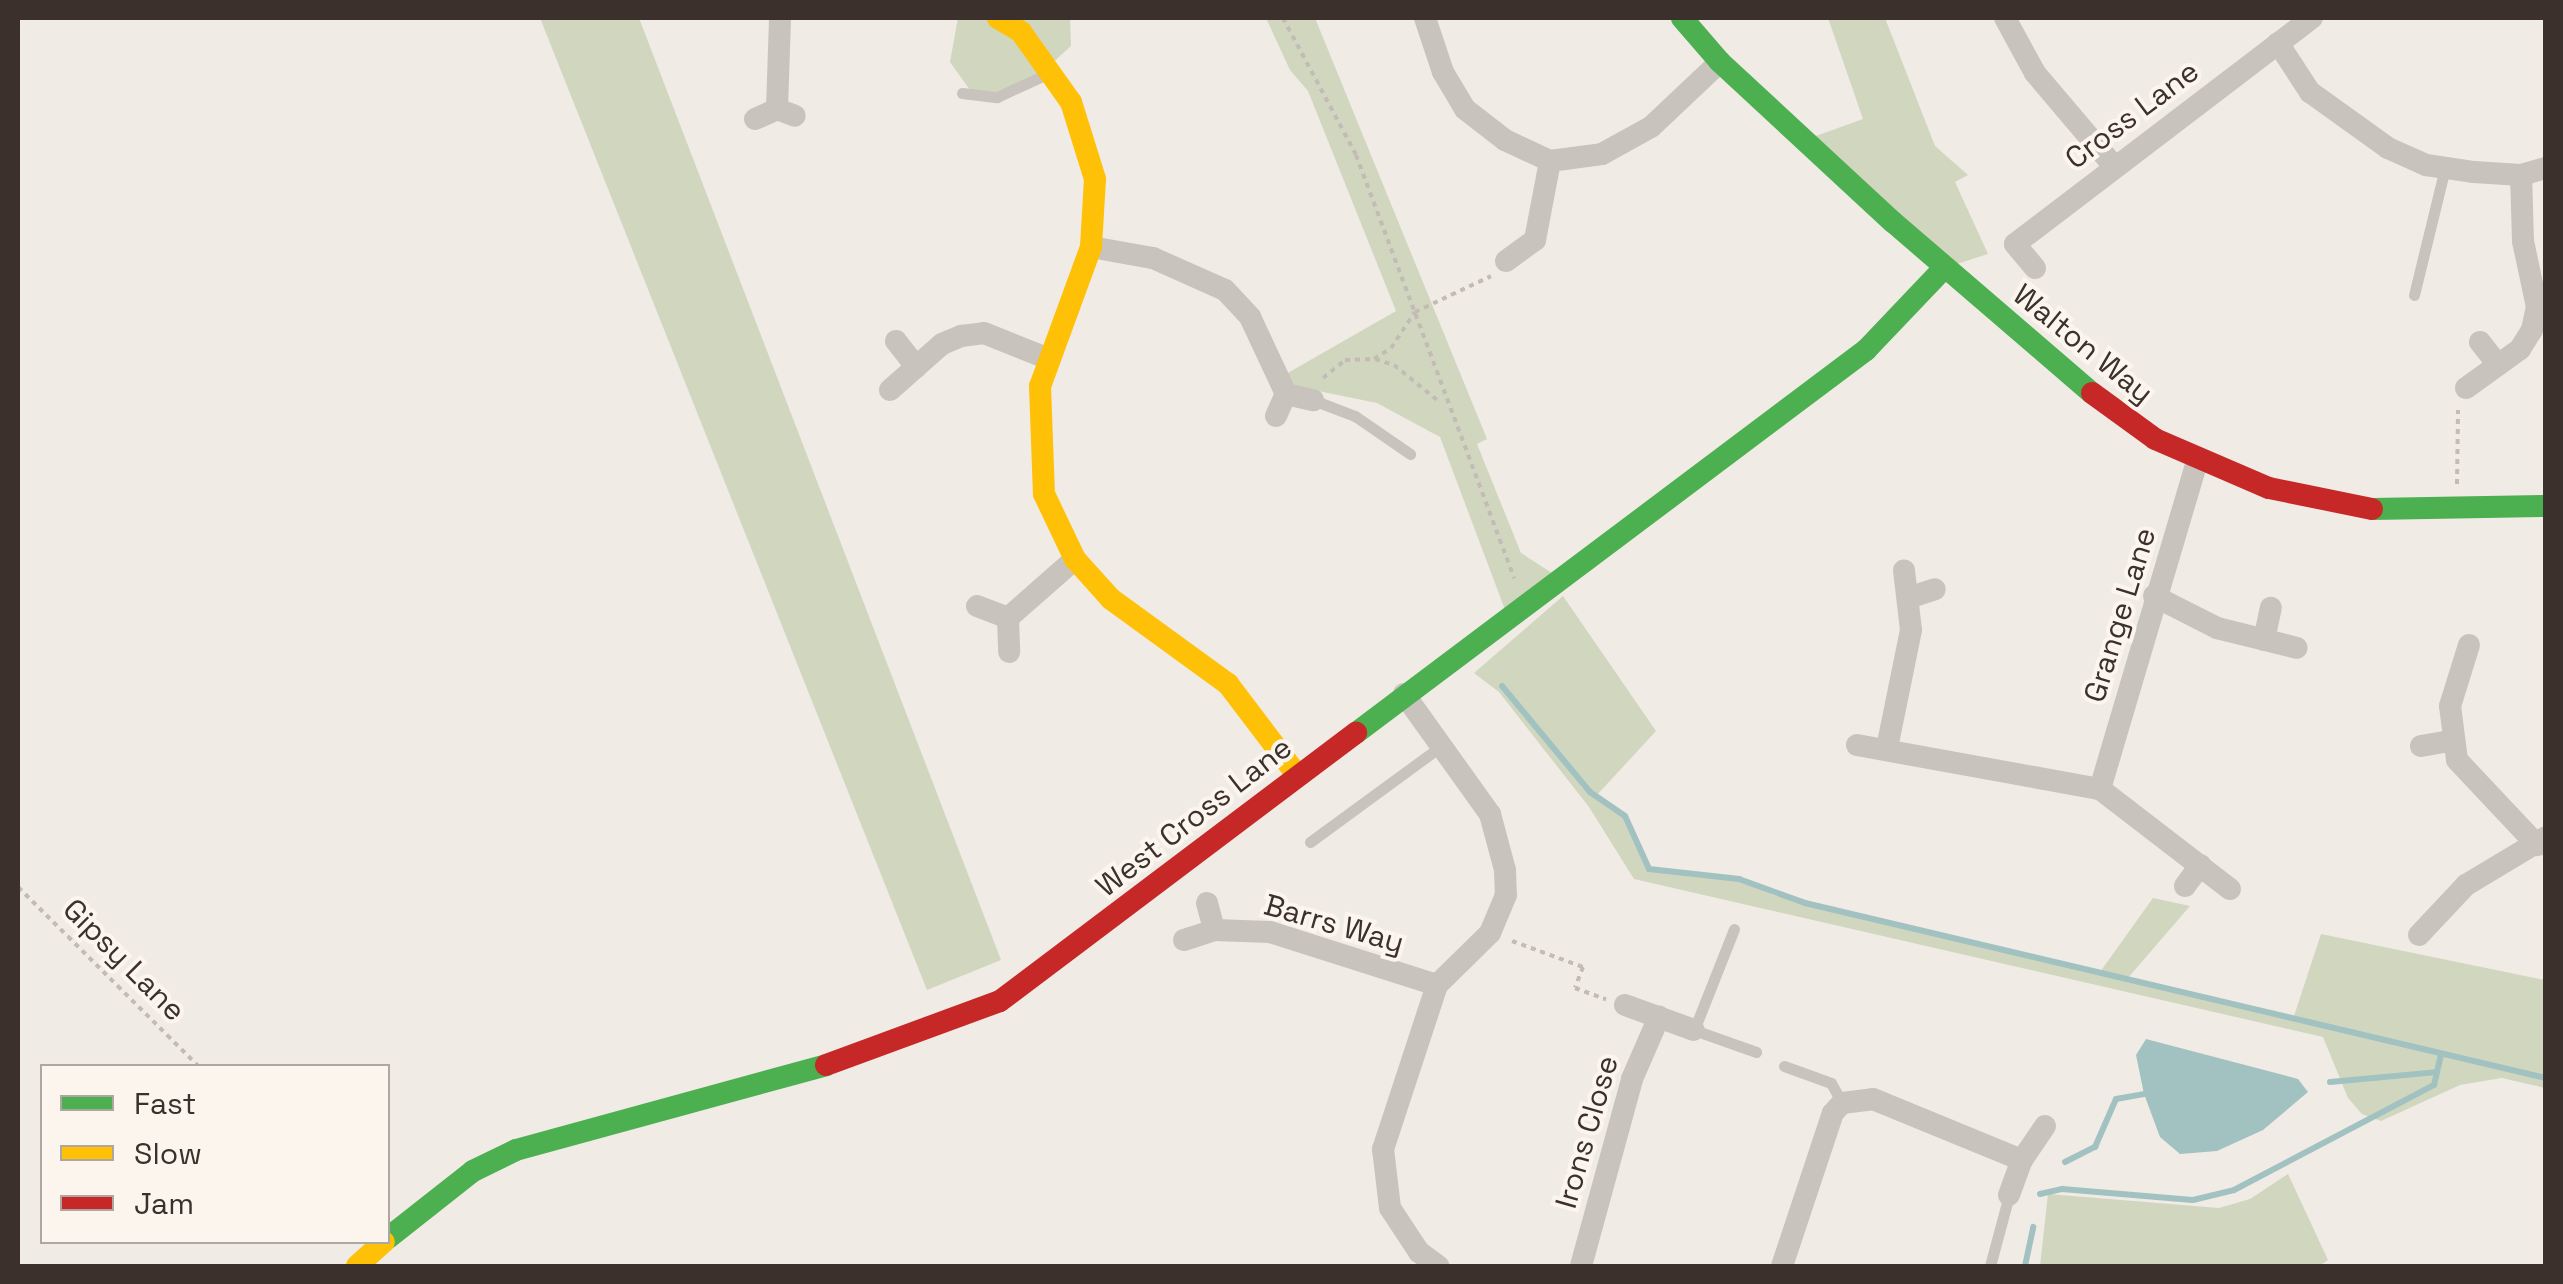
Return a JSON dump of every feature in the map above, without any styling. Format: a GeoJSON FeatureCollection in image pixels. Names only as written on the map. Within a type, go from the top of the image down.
{"type":"FeatureCollection","features":[{"type":"Feature","properties":{"kind":"street"},"geometry":{"type":"LineString","coordinates":[[755,120],[786,112],[780,18]]}},
{"type":"Feature","properties":{"kind":"street"},"geometry":{"type":"LineString","coordinates":[[998,18],[1027,25],[1052,71],[1087,144],[1096,213],[1091,247],[1040,386],[1038,458],[1044,494],[1075,559],[1111,599],[1228,684],[1297,775]]}},
{"type":"Feature","properties":{"kind":"street"},"geometry":{"type":"LineString","coordinates":[[1426,18],[1442,72],[1465,109],[1505,140],[1550,161],[1602,154],[1651,128],[1720,62]]}},
{"type":"Feature","properties":{"kind":"street","name":"Walton Way"},"geometry":{"type":"LineString","coordinates":[[1682,18],[1720,62],[1944,268],[2101,402],[2155,439],[2320,502],[2393,512],[2546,506]]}},
{"type":"Feature","properties":{"kind":"street"},"geometry":{"type":"LineString","coordinates":[[2006,18],[2035,73],[2112,165]]}},
{"type":"Feature","properties":{"kind":"street","name":"Cross Lane"},"geometry":{"type":"LineString","coordinates":[[2035,268],[2015,244],[2112,165],[2312,18]]}},
{"type":"Feature","properties":{"kind":"street"},"geometry":{"type":"LineString","coordinates":[[2278,43],[2310,92],[2350,127],[2445,168],[2521,175],[2546,168]]}},
{"type":"Feature","properties":{"kind":"street"},"geometry":{"type":"LineString","coordinates":[[1506,261],[1535,240],[1550,161]]}},
{"type":"Feature","properties":{"kind":"street"},"geometry":{"type":"LineString","coordinates":[[2466,388],[2520,349],[2537,308],[2522,241],[2521,175]]}},
{"type":"Feature","properties":{"kind":"street"},"geometry":{"type":"LineString","coordinates":[[1091,247],[1152,258],[1225,290],[1250,317],[1286,394],[1276,416]]}},
{"type":"Feature","properties":{"kind":"street","name":"West Cross Lane"},"geometry":{"type":"LineString","coordinates":[[390,1237],[472,1171],[516,1150],[852,1058],[1000,1000],[1518,607],[1866,350],[1944,268]]}},
{"type":"Feature","properties":{"kind":"street"},"geometry":{"type":"LineString","coordinates":[[890,390],[942,344],[984,333],[1050,359]]}},
{"type":"Feature","properties":{"kind":"street"},"geometry":{"type":"LineString","coordinates":[[896,341],[916,367]]}},
{"type":"Feature","properties":{"kind":"street"},"geometry":{"type":"LineString","coordinates":[[2480,342],[2498,365]]}},
{"type":"Feature","properties":{"kind":"street"},"geometry":{"type":"LineString","coordinates":[[1286,394],[1313,400]]}},
{"type":"Feature","properties":{"kind":"street","name":"Grange Lane"},"geometry":{"type":"LineString","coordinates":[[2100,788],[2198,458]]}},
{"type":"Feature","properties":{"kind":"street"},"geometry":{"type":"LineString","coordinates":[[1008,652],[1008,618],[1075,559]]}},
{"type":"Feature","properties":{"kind":"street"},"geometry":{"type":"LineString","coordinates":[[1887,748],[1910,630],[1910,597],[1904,570]]}},
{"type":"Feature","properties":{"kind":"street"},"geometry":{"type":"LineString","coordinates":[[1910,597],[1935,589]]}},
{"type":"Feature","properties":{"kind":"street"},"geometry":{"type":"LineString","coordinates":[[2154,596],[2218,628],[2298,648]]}},
{"type":"Feature","properties":{"kind":"street"},"geometry":{"type":"LineString","coordinates":[[977,606],[1008,618]]}},
{"type":"Feature","properties":{"kind":"street"},"geometry":{"type":"LineString","coordinates":[[2264,640],[2271,608]]}},
{"type":"Feature","properties":{"kind":"street"},"geometry":{"type":"LineString","coordinates":[[2420,935],[2466,885],[2541,841],[2468,779],[2450,741],[2450,706],[2469,646]]}},
{"type":"Feature","properties":{"kind":"street"},"geometry":{"type":"LineString","coordinates":[[1404,694],[1501,838],[1506,895],[1490,933],[1437,985],[1384,1148],[1390,1208],[1419,1252],[1438,1266]]}},
{"type":"Feature","properties":{"kind":"street"},"geometry":{"type":"LineString","coordinates":[[2421,746],[2450,741]]}},
{"type":"Feature","properties":{"kind":"street"},"geometry":{"type":"LineString","coordinates":[[1858,745],[2100,788],[2230,889]]}},
{"type":"Feature","properties":{"kind":"street"},"geometry":{"type":"LineString","coordinates":[[2185,886],[2200,865]]}},
{"type":"Feature","properties":{"kind":"street"},"geometry":{"type":"LineString","coordinates":[[1207,903],[1214,930]]}},
{"type":"Feature","properties":{"kind":"street","name":"Barrs Way"},"geometry":{"type":"LineString","coordinates":[[1184,940],[1214,930],[1297,939],[1437,985]]}},
{"type":"Feature","properties":{"kind":"street"},"geometry":{"type":"LineString","coordinates":[[1625,1005],[1694,1030]]}},
{"type":"Feature","properties":{"kind":"street","name":"Irons Close"},"geometry":{"type":"LineString","coordinates":[[1581,1266],[1632,1078],[1659,1017]]}},
{"type":"Feature","properties":{"kind":"street"},"geometry":{"type":"LineString","coordinates":[[1782,1266],[1833,1113],[1842,1103],[1873,1099],[2022,1160]]}},
{"type":"Feature","properties":{"kind":"street"},"geometry":{"type":"LineString","coordinates":[[2009,1195],[2022,1160],[2045,1126]]}},
{"type":"Feature","properties":{"kind":"street","name":"West Cross Lane"},"geometry":{"type":"LineString","coordinates":[[357,1266],[382,1244]]}},
{"type":"Feature","properties":{"kind":"lane"},"geometry":{"type":"LineString","coordinates":[[962,93],[997,98],[1052,71]]}},
{"type":"Feature","properties":{"kind":"lane"},"geometry":{"type":"LineString","coordinates":[[2414,294],[2445,168]]}},
{"type":"Feature","properties":{"kind":"lane"},"geometry":{"type":"LineString","coordinates":[[1313,400],[1355,416],[1410,454]]}},
{"type":"Feature","properties":{"kind":"lane"},"geometry":{"type":"LineString","coordinates":[[1310,842],[1441,746]]}},
{"type":"Feature","properties":{"kind":"lane"},"geometry":{"type":"LineString","coordinates":[[1734,929],[1694,1030],[1756,1052]]}},
{"type":"Feature","properties":{"kind":"lane"},"geometry":{"type":"LineString","coordinates":[[1784,1066],[1830,1083],[1842,1103]]}},
{"type":"Feature","properties":{"kind":"lane"},"geometry":{"type":"LineString","coordinates":[[1990,1266],[2009,1195]]}},
{"type":"Feature","properties":{"kind":"path"},"geometry":{"type":"LineString","coordinates":[[1283,18],[1356,155],[1445,406],[1516,582],[1518,607]]}},
{"type":"Feature","properties":{"kind":"path"},"geometry":{"type":"LineString","coordinates":[[1374,359],[1391,348],[1414,312],[1508,268],[1506,261]]}},
{"type":"Feature","properties":{"kind":"path"},"geometry":{"type":"LineString","coordinates":[[1313,400],[1330,370],[1345,360],[1374,359],[1394,365],[1445,406]]}},
{"type":"Feature","properties":{"kind":"path"},"geometry":{"type":"LineString","coordinates":[[2458,511],[2454,414],[2471,400],[2466,388]]}},
{"type":"Feature","properties":{"kind":"path","name":"Gipsy Lane"},"geometry":{"type":"LineString","coordinates":[[18,887],[196,1064]]}},
{"type":"Feature","properties":{"kind":"path"},"geometry":{"type":"LineString","coordinates":[[1490,933],[1583,968],[1575,988],[1625,1005]]}},
{"type":"Feature","properties":{"kind":"green space"},"geometry":{"type":"Polygon","coordinates":[[[540,18],[639,18],[1001,960],[927,990],[540,18]]]}},
{"type":"Feature","properties":{"kind":"green space"},"geometry":{"type":"Polygon","coordinates":[[[958,18],[1070,18],[1071,46],[1027,86],[975,97],[950,62],[958,18]]]}},
{"type":"Feature","properties":{"kind":"green space"},"geometry":{"type":"Polygon","coordinates":[[[1266,18],[1315,18],[1487,439],[1477,444],[1521,553],[1558,577],[1507,615],[1440,437],[1377,403],[1318,391],[1313,400],[1279,378],[1396,311],[1308,91],[1290,70],[1266,18]]]}},
{"type":"Feature","properties":{"kind":"green space"},"geometry":{"type":"Polygon","coordinates":[[[1828,18],[1885,18],[1935,146],[1968,175],[1955,182],[1988,254],[1944,268],[1802,141],[1863,119],[1828,18]]]}},
{"type":"Feature","properties":{"kind":"green space"},"geometry":{"type":"Polygon","coordinates":[[[1563,596],[1656,731],[1596,796],[1625,816],[1649,869],[1739,879],[1774,895],[2100,972],[2153,898],[2190,906],[2127,979],[2293,1019],[2321,934],[2545,980],[2545,1088],[2502,1078],[2460,1085],[2381,1121],[2362,1114],[2348,1098],[2323,1037],[1634,879],[1589,807],[1499,692],[1474,673],[1563,596]]]}},
{"type":"Feature","properties":{"kind":"green space"},"geometry":{"type":"Polygon","coordinates":[[[2288,1174],[2328,1260],[2319,1266],[2040,1266],[2048,1194],[2219,1208],[2250,1199],[2288,1174]]]}},
{"type":"Feature","properties":{"kind":"water"},"geometry":{"type":"Polygon","coordinates":[[[2146,1039],[2298,1079],[2308,1092],[2263,1130],[2217,1151],[2180,1154],[2160,1137],[2144,1094],[2136,1055],[2146,1039]]]}},
{"type":"Feature","properties":{"kind":"waterway"},"geometry":{"type":"LineString","coordinates":[[1502,686],[1590,792],[1625,816],[1649,869],[1739,879],[1805,903],[2546,1078]]}},
{"type":"Feature","properties":{"kind":"waterway"},"geometry":{"type":"LineString","coordinates":[[2040,1194],[2062,1189],[2193,1200],[2234,1190],[2434,1085],[2441,1054]]}},
{"type":"Feature","properties":{"kind":"waterway"},"geometry":{"type":"LineString","coordinates":[[2330,1082],[2437,1072]]}},
{"type":"Feature","properties":{"kind":"waterway"},"geometry":{"type":"LineString","coordinates":[[2065,1162],[2095,1147],[2116,1099],[2144,1094]]}},
{"type":"Feature","properties":{"kind":"waterway"},"geometry":{"type":"LineString","coordinates":[[2025,1266],[2033,1227]]}},
{"type":"Feature","properties":{"kind":"traffic: fast"},"geometry":{"type":"LineString","coordinates":[[1682,18],[1720,62],[1893,222],[2092,393]]}},
{"type":"Feature","properties":{"kind":"traffic: fast"},"geometry":{"type":"LineString","coordinates":[[1356,733],[1866,350],[1944,268]]}},
{"type":"Feature","properties":{"kind":"traffic: fast"},"geometry":{"type":"LineString","coordinates":[[2372,509],[2546,506]]}},
{"type":"Feature","properties":{"kind":"traffic: fast"},"geometry":{"type":"LineString","coordinates":[[390,1236],[473,1171],[516,1150],[826,1065]]}},
{"type":"Feature","properties":{"kind":"traffic: slow"},"geometry":{"type":"LineString","coordinates":[[998,18],[1021,32],[1071,102],[1095,179],[1091,247],[1040,386],[1044,494],[1075,559],[1111,599],[1228,684],[1297,775]]}},
{"type":"Feature","properties":{"kind":"traffic: slow"},"geometry":{"type":"LineString","coordinates":[[357,1266],[382,1244]]}},
{"type":"Feature","properties":{"kind":"traffic: jam"},"geometry":{"type":"LineString","coordinates":[[2092,393],[2155,439],[2269,488],[2372,509]]}},
{"type":"Feature","properties":{"kind":"traffic: jam"},"geometry":{"type":"LineString","coordinates":[[826,1065],[1000,1001],[1356,733]]}}]}
